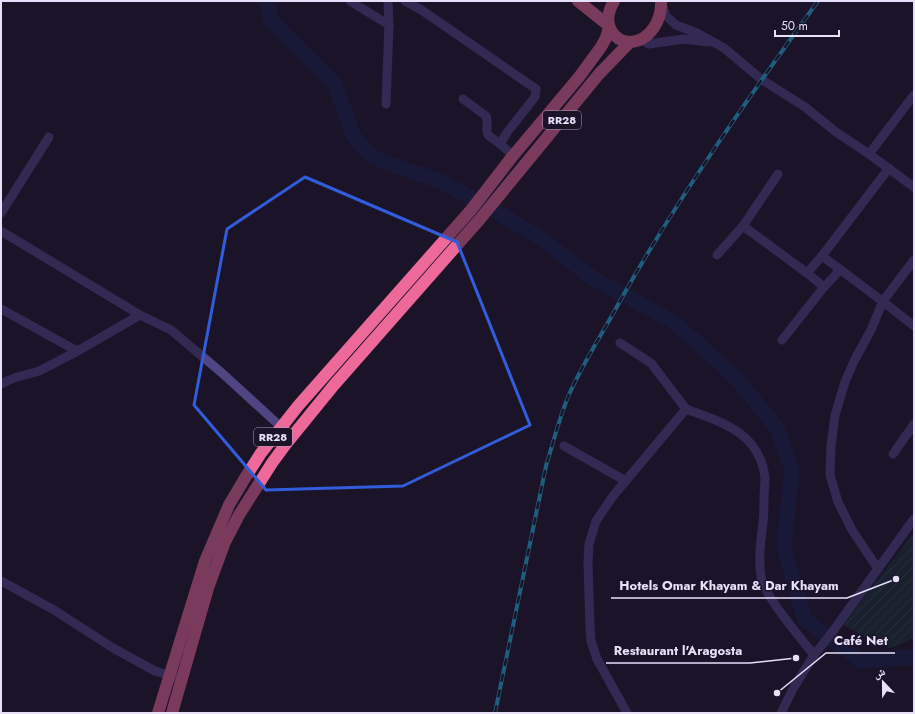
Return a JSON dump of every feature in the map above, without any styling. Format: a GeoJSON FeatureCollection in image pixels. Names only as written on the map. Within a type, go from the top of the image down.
{"type":"FeatureCollection","features":[{"type":"Feature","properties":{"kind":"highway"},"geometry":{"type":"LineString","coordinates":[[578,1],[608,26],[615,36],[623,41],[635,40]]}},
{"type":"Feature","properties":{"kind":"highway","name":"RR28"},"geometry":{"type":"LineString","coordinates":[[158,713],[198,581],[216,534],[229,505],[261,453],[298,406],[471,210],[512,157],[591,63],[606,38],[608,16],[614,1]]}},
{"type":"Feature","properties":{"kind":"highway","name":"RR28"},"geometry":{"type":"LineString","coordinates":[[172,713],[208,588],[226,542],[255,487],[292,437],[334,385],[480,219],[599,74],[635,40],[654,27],[661,11],[661,2]]}},
{"type":"Feature","properties":{"kind":"street"},"geometry":{"type":"LineString","coordinates":[[350,1],[389,25]]}},
{"type":"Feature","properties":{"kind":"street"},"geometry":{"type":"LineString","coordinates":[[386,104],[389,25],[388,1]]}},
{"type":"Feature","properties":{"kind":"street"},"geometry":{"type":"LineString","coordinates":[[405,1],[423,11],[536,89],[535,97],[508,131],[500,144]]}},
{"type":"Feature","properties":{"kind":"street"},"geometry":{"type":"LineString","coordinates":[[661,2],[666,16],[671,21],[681,27],[697,33],[735,56],[761,79],[799,103],[836,132],[914,187]]}},
{"type":"Feature","properties":{"kind":"street"},"geometry":{"type":"LineString","coordinates":[[635,40],[649,44],[684,39],[715,43]]}},
{"type":"Feature","properties":{"kind":"street"},"geometry":{"type":"LineString","coordinates":[[869,154],[914,95]]}},
{"type":"Feature","properties":{"kind":"street"},"geometry":{"type":"LineString","coordinates":[[463,99],[486,116],[488,120],[488,135],[509,152],[512,157]]}},
{"type":"Feature","properties":{"kind":"street"},"geometry":{"type":"LineString","coordinates":[[1,213],[49,137]]}},
{"type":"Feature","properties":{"kind":"street"},"geometry":{"type":"LineString","coordinates":[[807,273],[822,256],[889,168]]}},
{"type":"Feature","properties":{"kind":"street"},"geometry":{"type":"LineString","coordinates":[[717,255],[743,226],[778,174]]}},
{"type":"Feature","properties":{"kind":"street"},"geometry":{"type":"LineString","coordinates":[[743,226],[824,287]]}},
{"type":"Feature","properties":{"kind":"street"},"geometry":{"type":"LineString","coordinates":[[1,231],[140,316],[171,330],[222,373],[292,437]]}},
{"type":"Feature","properties":{"kind":"street"},"geometry":{"type":"LineString","coordinates":[[822,256],[914,326]]}},
{"type":"Feature","properties":{"kind":"street"},"geometry":{"type":"LineString","coordinates":[[878,570],[852,530],[838,502],[830,475],[831,446],[835,415],[844,382],[879,314],[883,301],[914,260]]}},
{"type":"Feature","properties":{"kind":"street"},"geometry":{"type":"LineString","coordinates":[[782,340],[824,287],[840,270]]}},
{"type":"Feature","properties":{"kind":"street"},"geometry":{"type":"LineString","coordinates":[[1,309],[77,351]]}},
{"type":"Feature","properties":{"kind":"street"},"geometry":{"type":"LineString","coordinates":[[1,384],[14,378],[39,371],[140,316]]}},
{"type":"Feature","properties":{"kind":"street"},"geometry":{"type":"LineString","coordinates":[[620,343],[651,363],[686,409],[712,418],[739,433],[750,442],[757,452],[761,461],[765,480],[763,520],[759,552],[762,578],[769,595],[814,655]]}},
{"type":"Feature","properties":{"kind":"street"},"geometry":{"type":"LineString","coordinates":[[627,713],[597,659],[591,642],[588,562],[589,544],[596,521],[613,496],[686,409]]}},
{"type":"Feature","properties":{"kind":"street"},"geometry":{"type":"LineString","coordinates":[[892,454],[914,424]]}},
{"type":"Feature","properties":{"kind":"street"},"geometry":{"type":"LineString","coordinates":[[564,446],[626,481]]}},
{"type":"Feature","properties":{"kind":"street"},"geometry":{"type":"LineString","coordinates":[[781,713],[794,687],[814,655],[878,570],[914,519]]}},
{"type":"Feature","properties":{"kind":"street"},"geometry":{"type":"LineString","coordinates":[[1,581],[54,610],[120,652],[154,671],[182,679]]}},
{"type":"Feature","properties":{"kind":"highlighted area"},"geometry":{"type":"Polygon","coordinates":[[[305,177],[457,242],[530,425],[403,486],[266,490],[194,405],[227,229],[305,177]]]}},
{"type":"Feature","properties":{"kind":"green space"},"geometry":{"type":"Polygon","coordinates":[[[914,533],[914,637],[902,644],[889,648],[868,639],[843,624],[914,533]]]}},
{"type":"Feature","properties":{"kind":"waterway"},"geometry":{"type":"LineString","coordinates":[[267,1],[271,21],[335,84],[354,137],[374,158],[442,182],[511,220],[543,240],[592,278],[674,322],[735,377],[777,428],[792,469],[784,547],[805,620],[861,661],[914,657]]}},
{"type":"Feature","properties":{"kind":"railway"},"geometry":{"type":"LineString","coordinates":[[495,713],[546,466],[568,397],[586,361],[666,223],[740,111],[818,1]]}},
{"type":"Feature","properties":{"kind":"place","name":"Hotels Omar Khayam & Dar Khayam"},"geometry":{"type":"Point","coordinates":[896,579]}},
{"type":"Feature","properties":{"kind":"place","name":"Restaurant l'Aragosta"},"geometry":{"type":"Point","coordinates":[796,658]}},
{"type":"Feature","properties":{"kind":"place","name":"Café Net"},"geometry":{"type":"Point","coordinates":[777,693]}}]}
